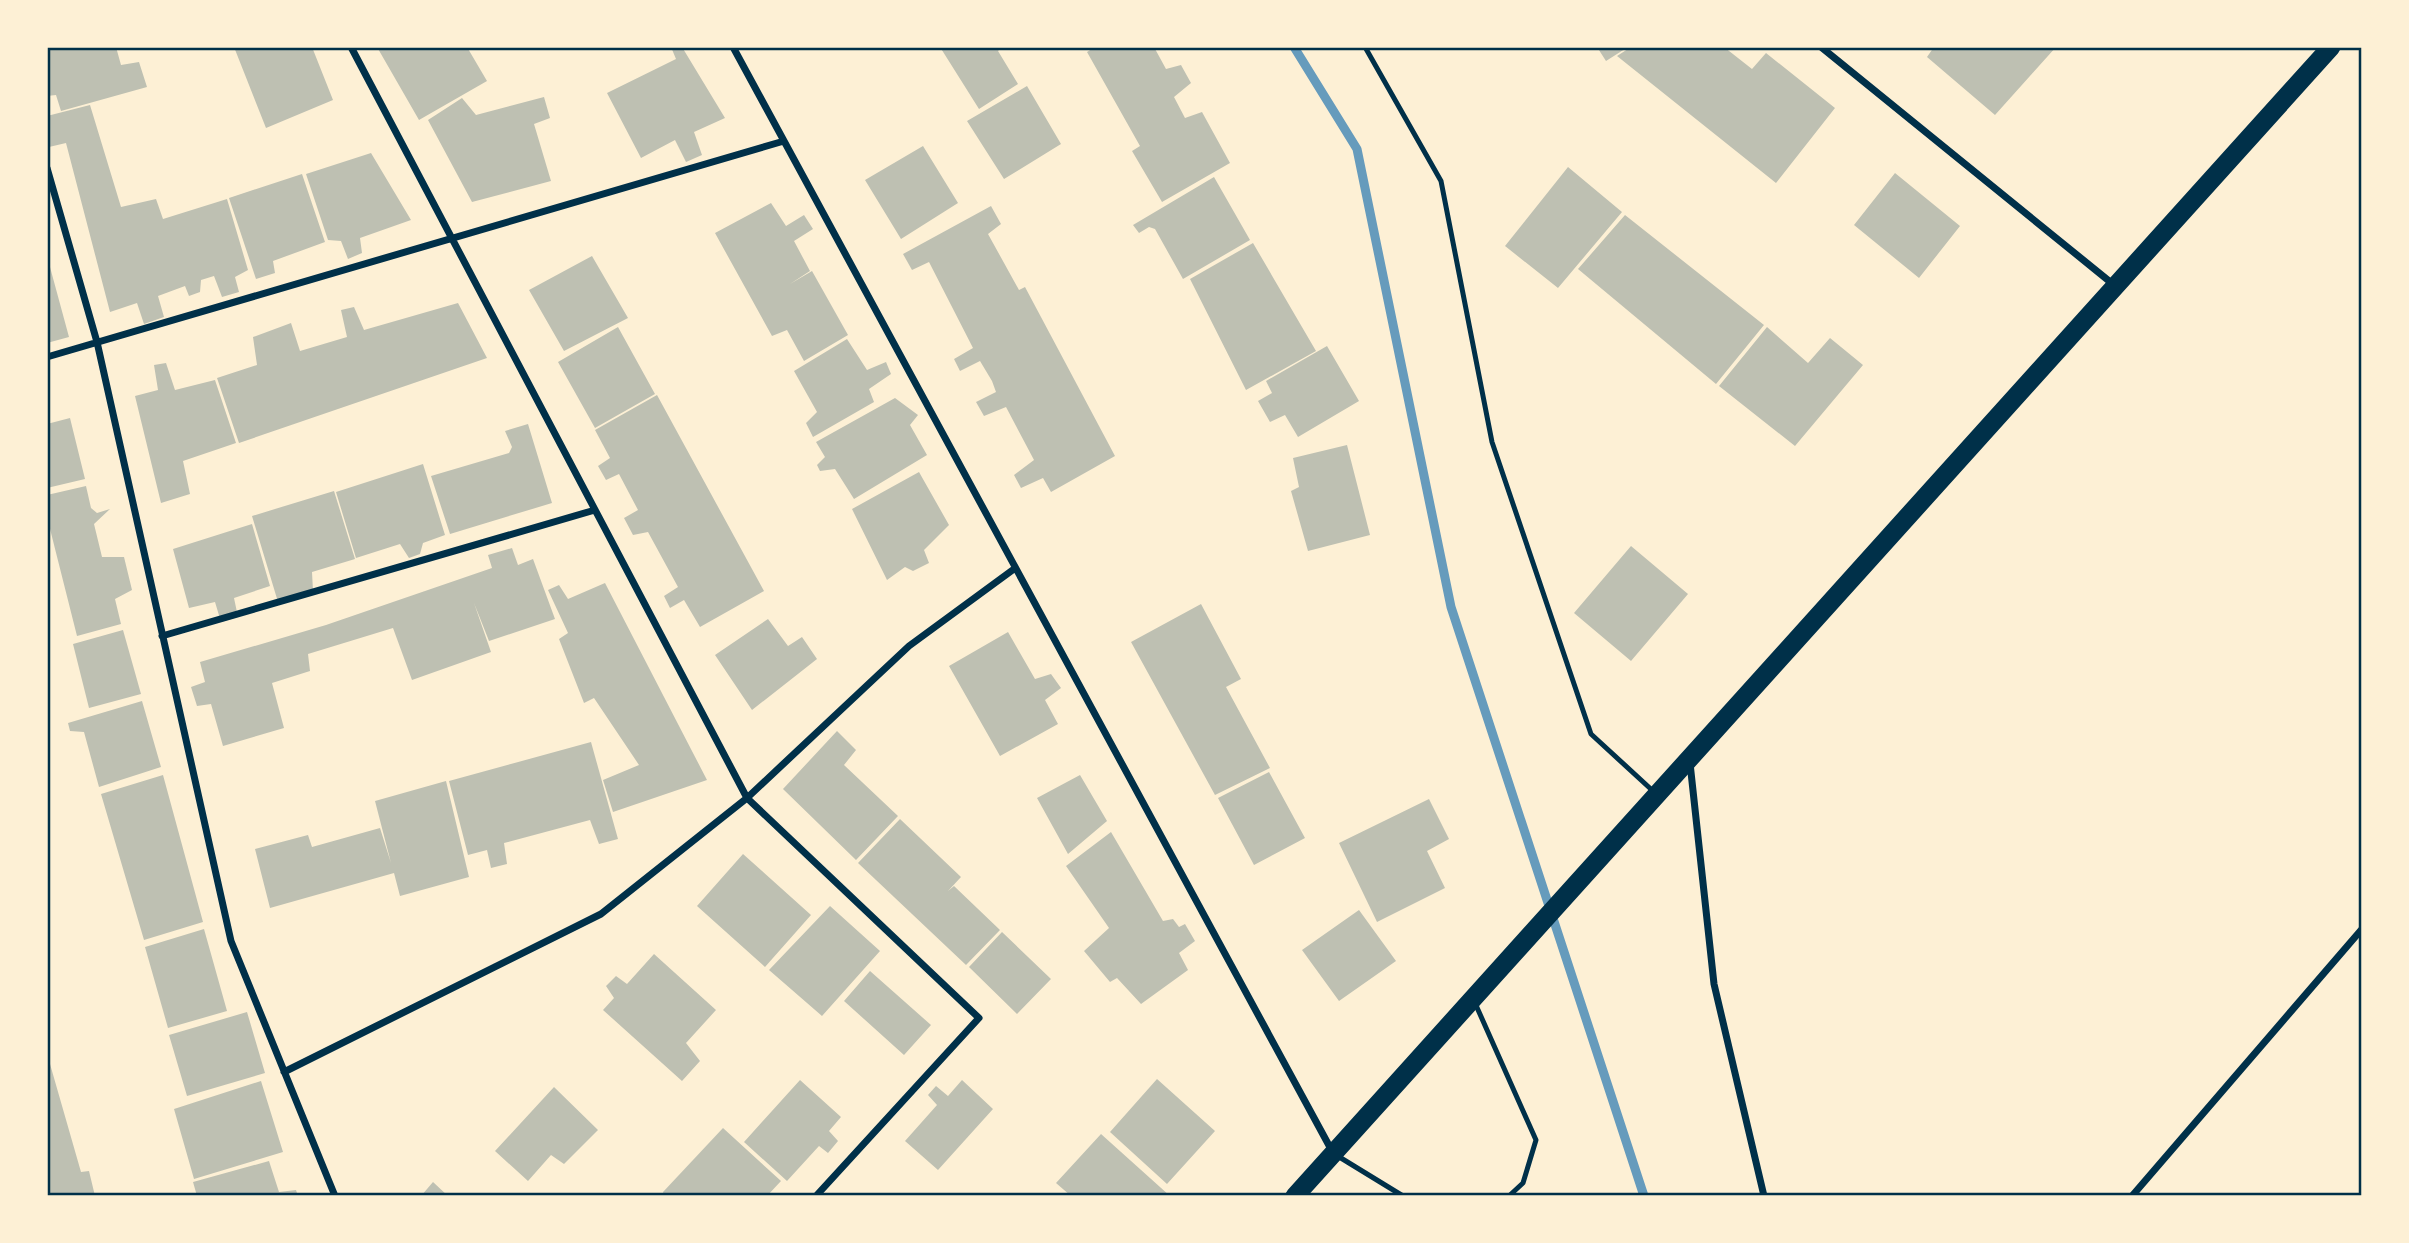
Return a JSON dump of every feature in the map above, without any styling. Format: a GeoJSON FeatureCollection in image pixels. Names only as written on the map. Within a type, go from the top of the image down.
{"type":"FeatureCollection","features":[{"type":"Feature","properties":{"kind":"highway"},"geometry":{"type":"LineString","coordinates":[[1295,1196],[2331,47]]}},
{"type":"Feature","properties":{"kind":"street"},"geometry":{"type":"LineString","coordinates":[[351,47],[747,798],[979,1018],[816,1196]]}},
{"type":"Feature","properties":{"kind":"street"},"geometry":{"type":"LineString","coordinates":[[733,47],[1333,1154]]}},
{"type":"Feature","properties":{"kind":"street"},"geometry":{"type":"LineString","coordinates":[[1821,47],[2114,285]]}},
{"type":"Feature","properties":{"kind":"street"},"geometry":{"type":"LineString","coordinates":[[47,356],[784,141]]}},
{"type":"Feature","properties":{"kind":"street"},"geometry":{"type":"LineString","coordinates":[[47,168],[97,342],[231,941],[335,1196]]}},
{"type":"Feature","properties":{"kind":"street"},"geometry":{"type":"LineString","coordinates":[[162,636],[595,510]]}},
{"type":"Feature","properties":{"kind":"street"},"geometry":{"type":"LineString","coordinates":[[284,1072],[601,914],[747,798],[909,646],[1014,569]]}},
{"type":"Feature","properties":{"kind":"street"},"geometry":{"type":"LineString","coordinates":[[1689,760],[1714,984],[1764,1196]]}},
{"type":"Feature","properties":{"kind":"street"},"geometry":{"type":"LineString","coordinates":[[2132,1196],[2362,929]]}},
{"type":"Feature","properties":{"kind":"lane"},"geometry":{"type":"LineString","coordinates":[[1365,47],[1441,181],[1492,442],[1591,734],[1658,795]]}},
{"type":"Feature","properties":{"kind":"lane"},"geometry":{"type":"LineString","coordinates":[[1474,1000],[1536,1140],[1523,1183],[1508,1196]]}},
{"type":"Feature","properties":{"kind":"lane"},"geometry":{"type":"LineString","coordinates":[[1333,1154],[1403,1196]]}},
{"type":"Feature","properties":{"kind":"building"},"geometry":{"type":"Polygon","coordinates":[[[47,47],[116,47],[121,65],[139,62],[147,87],[61,111],[56,95],[47,96],[47,47]]]}},
{"type":"Feature","properties":{"kind":"building"},"geometry":{"type":"Polygon","coordinates":[[[234,47],[312,47],[333,100],[266,128],[234,47]]]}},
{"type":"Feature","properties":{"kind":"building"},"geometry":{"type":"Polygon","coordinates":[[[377,47],[467,47],[487,81],[419,120],[377,47]]]}},
{"type":"Feature","properties":{"kind":"building"},"geometry":{"type":"Polygon","coordinates":[[[671,47],[682,47],[725,118],[694,132],[702,155],[686,162],[675,140],[641,158],[607,93],[676,59],[671,47]]]}},
{"type":"Feature","properties":{"kind":"building"},"geometry":{"type":"Polygon","coordinates":[[[940,47],[1002,47],[998,51],[1018,84],[979,109],[940,47]]]}},
{"type":"Feature","properties":{"kind":"building"},"geometry":{"type":"Polygon","coordinates":[[[1095,47],[1154,47],[1166,69],[1181,65],[1191,83],[1174,97],[1185,118],[1202,112],[1230,163],[1162,202],[1132,151],[1140,146],[1087,52],[1095,47]]]}},
{"type":"Feature","properties":{"kind":"building"},"geometry":{"type":"Polygon","coordinates":[[[1597,47],[1628,47],[1606,61],[1597,47]]]}},
{"type":"Feature","properties":{"kind":"building"},"geometry":{"type":"Polygon","coordinates":[[[1631,47],[1724,47],[1752,69],[1766,53],[1835,108],[1776,183],[1617,56],[1631,47]]]}},
{"type":"Feature","properties":{"kind":"building"},"geometry":{"type":"Polygon","coordinates":[[[1934,47],[2056,47],[1995,115],[1927,57],[1934,47]]]}},
{"type":"Feature","properties":{"kind":"building"},"geometry":{"type":"Polygon","coordinates":[[[1027,86],[1061,144],[1004,179],[967,121],[1027,86]]]}},
{"type":"Feature","properties":{"kind":"building"},"geometry":{"type":"Polygon","coordinates":[[[544,97],[550,118],[534,124],[551,181],[472,202],[428,120],[462,98],[476,115],[544,97]]]}},
{"type":"Feature","properties":{"kind":"building"},"geometry":{"type":"Polygon","coordinates":[[[90,105],[121,207],[156,199],[163,219],[227,199],[248,270],[235,277],[239,292],[222,297],[214,276],[201,280],[200,292],[189,296],[185,286],[158,296],[164,317],[144,324],[137,303],[110,312],[66,143],[49,147],[47,141],[47,116],[90,105]]]}},
{"type":"Feature","properties":{"kind":"building"},"geometry":{"type":"Polygon","coordinates":[[[923,146],[958,203],[901,239],[865,180],[923,146]]]}},
{"type":"Feature","properties":{"kind":"building"},"geometry":{"type":"Polygon","coordinates":[[[371,153],[411,220],[360,238],[362,253],[348,259],[341,241],[328,240],[306,174],[371,153]]]}},
{"type":"Feature","properties":{"kind":"building"},"geometry":{"type":"Polygon","coordinates":[[[1568,167],[1622,212],[1558,288],[1505,246],[1568,167]]]}},
{"type":"Feature","properties":{"kind":"building"},"geometry":{"type":"Polygon","coordinates":[[[1895,173],[1960,226],[1919,278],[1854,225],[1895,173]]]}},
{"type":"Feature","properties":{"kind":"building"},"geometry":{"type":"Polygon","coordinates":[[[302,174],[325,242],[273,261],[275,273],[256,279],[229,198],[302,174]]]}},
{"type":"Feature","properties":{"kind":"building"},"geometry":{"type":"Polygon","coordinates":[[[1214,177],[1250,240],[1183,279],[1155,229],[1149,227],[1139,233],[1133,225],[1214,177]]]}},
{"type":"Feature","properties":{"kind":"building"},"geometry":{"type":"Polygon","coordinates":[[[771,203],[786,226],[804,215],[813,229],[794,241],[810,271],[790,284],[812,271],[848,335],[804,361],[787,330],[772,336],[715,233],[771,203]]]}},
{"type":"Feature","properties":{"kind":"building"},"geometry":{"type":"Polygon","coordinates":[[[991,206],[1001,224],[988,234],[1019,290],[1025,287],[1115,456],[1051,492],[1043,478],[1021,488],[1014,475],[1034,460],[1006,407],[984,416],[976,402],[996,392],[992,381],[980,361],[960,371],[954,359],[973,348],[929,262],[912,270],[903,254],[991,206]]]}},
{"type":"Feature","properties":{"kind":"building"},"geometry":{"type":"Polygon","coordinates":[[[1625,215],[1764,325],[1716,384],[1578,269],[1625,215]]]}},
{"type":"Feature","properties":{"kind":"building"},"geometry":{"type":"Polygon","coordinates":[[[1253,243],[1316,351],[1246,390],[1190,279],[1253,243]]]}},
{"type":"Feature","properties":{"kind":"building"},"geometry":{"type":"Polygon","coordinates":[[[47,256],[69,337],[47,343],[47,256]]]}},
{"type":"Feature","properties":{"kind":"building"},"geometry":{"type":"Polygon","coordinates":[[[592,256],[628,318],[564,351],[529,290],[592,256]]]}},
{"type":"Feature","properties":{"kind":"building"},"geometry":{"type":"Polygon","coordinates":[[[458,303],[487,358],[239,443],[217,378],[257,365],[253,337],[291,323],[300,351],[347,337],[341,310],[354,307],[364,330],[458,303]]]}},
{"type":"Feature","properties":{"kind":"building"},"geometry":{"type":"Polygon","coordinates":[[[618,327],[655,394],[595,428],[558,362],[618,327]]]}},
{"type":"Feature","properties":{"kind":"building"},"geometry":{"type":"Polygon","coordinates":[[[1767,327],[1808,363],[1830,338],[1863,365],[1795,446],[1719,386],[1767,327]]]}},
{"type":"Feature","properties":{"kind":"building"},"geometry":{"type":"Polygon","coordinates":[[[847,339],[867,370],[886,362],[891,374],[869,389],[874,402],[813,437],[806,423],[817,412],[794,371],[847,339]]]}},
{"type":"Feature","properties":{"kind":"building"},"geometry":{"type":"Polygon","coordinates":[[[1327,346],[1359,401],[1298,437],[1285,415],[1270,422],[1258,401],[1272,393],[1266,381],[1327,346]]]}},
{"type":"Feature","properties":{"kind":"building"},"geometry":{"type":"Polygon","coordinates":[[[166,363],[175,390],[215,380],[236,443],[183,461],[190,494],[161,503],[135,396],[158,390],[154,365],[166,363]]]}},
{"type":"Feature","properties":{"kind":"building"},"geometry":{"type":"Polygon","coordinates":[[[657,395],[764,591],[700,627],[684,600],[670,608],[664,596],[678,587],[648,532],[633,535],[624,518],[638,510],[619,474],[606,480],[598,466],[610,458],[595,430],[657,395]]]}},
{"type":"Feature","properties":{"kind":"building"},"geometry":{"type":"Polygon","coordinates":[[[895,398],[918,415],[910,425],[927,455],[854,499],[835,469],[820,471],[817,465],[825,457],[816,442],[895,398]]]}},
{"type":"Feature","properties":{"kind":"building"},"geometry":{"type":"Polygon","coordinates":[[[70,418],[85,479],[47,488],[47,424],[70,418]]]}},
{"type":"Feature","properties":{"kind":"building"},"geometry":{"type":"Polygon","coordinates":[[[528,424],[552,503],[450,534],[431,476],[509,453],[512,447],[505,431],[528,424]]]}},
{"type":"Feature","properties":{"kind":"building"},"geometry":{"type":"Polygon","coordinates":[[[1347,445],[1370,535],[1308,551],[1291,491],[1299,487],[1293,458],[1347,445]]]}},
{"type":"Feature","properties":{"kind":"building"},"geometry":{"type":"Polygon","coordinates":[[[423,464],[445,535],[423,543],[420,554],[409,558],[400,544],[356,558],[336,492],[423,464]]]}},
{"type":"Feature","properties":{"kind":"building"},"geometry":{"type":"Polygon","coordinates":[[[919,472],[949,525],[924,550],[929,563],[913,571],[905,567],[887,580],[852,509],[919,472]]]}},
{"type":"Feature","properties":{"kind":"building"},"geometry":{"type":"Polygon","coordinates":[[[86,486],[91,508],[97,513],[110,509],[94,524],[102,557],[124,557],[132,590],[115,599],[121,624],[77,636],[47,517],[47,495],[86,486]]]}},
{"type":"Feature","properties":{"kind":"building"},"geometry":{"type":"Polygon","coordinates":[[[334,491],[355,559],[312,572],[313,591],[278,602],[252,516],[334,491]]]}},
{"type":"Feature","properties":{"kind":"building"},"geometry":{"type":"Polygon","coordinates":[[[252,524],[270,586],[234,598],[238,617],[221,622],[215,602],[189,608],[173,549],[252,524]]]}},
{"type":"Feature","properties":{"kind":"building"},"geometry":{"type":"Polygon","coordinates":[[[1631,546],[1688,594],[1631,661],[1574,613],[1631,546]]]}},
{"type":"Feature","properties":{"kind":"building"},"geometry":{"type":"Polygon","coordinates":[[[512,548],[518,565],[533,559],[555,619],[489,641],[474,603],[491,652],[412,680],[393,628],[308,654],[310,671],[272,683],[284,728],[223,746],[211,704],[197,706],[191,687],[205,682],[200,662],[326,625],[492,568],[488,555],[512,548]]]}},
{"type":"Feature","properties":{"kind":"building"},"geometry":{"type":"Polygon","coordinates":[[[605,583],[707,780],[613,812],[603,780],[639,765],[594,698],[584,703],[559,639],[568,633],[548,590],[559,585],[568,599],[605,583]]]}},
{"type":"Feature","properties":{"kind":"building"},"geometry":{"type":"Polygon","coordinates":[[[1201,604],[1241,679],[1226,687],[1270,768],[1215,795],[1131,642],[1201,604]]]}},
{"type":"Feature","properties":{"kind":"building"},"geometry":{"type":"Polygon","coordinates":[[[768,619],[788,646],[802,637],[817,659],[752,710],[715,655],[768,619]]]}},
{"type":"Feature","properties":{"kind":"building"},"geometry":{"type":"Polygon","coordinates":[[[123,630],[141,694],[89,708],[73,644],[123,630]]]}},
{"type":"Feature","properties":{"kind":"building"},"geometry":{"type":"Polygon","coordinates":[[[1008,632],[1035,679],[1051,674],[1061,688],[1045,700],[1058,724],[1000,756],[949,666],[1008,632]]]}},
{"type":"Feature","properties":{"kind":"building"},"geometry":{"type":"Polygon","coordinates":[[[142,701],[161,767],[99,787],[84,732],[70,731],[68,723],[142,701]]]}},
{"type":"Feature","properties":{"kind":"building"},"geometry":{"type":"Polygon","coordinates":[[[837,731],[856,750],[844,765],[898,816],[856,860],[783,789],[837,731]]]}},
{"type":"Feature","properties":{"kind":"building"},"geometry":{"type":"Polygon","coordinates":[[[591,742],[618,839],[599,844],[590,820],[504,843],[507,864],[491,868],[487,850],[468,855],[449,781],[591,742]]]}},
{"type":"Feature","properties":{"kind":"building"},"geometry":{"type":"Polygon","coordinates":[[[1269,772],[1305,838],[1254,865],[1218,798],[1269,772]]]}},
{"type":"Feature","properties":{"kind":"building"},"geometry":{"type":"Polygon","coordinates":[[[163,775],[203,922],[144,940],[101,794],[163,775]]]}},
{"type":"Feature","properties":{"kind":"building"},"geometry":{"type":"Polygon","coordinates":[[[1080,775],[1107,821],[1068,854],[1037,798],[1080,775]]]}},
{"type":"Feature","properties":{"kind":"building"},"geometry":{"type":"Polygon","coordinates":[[[446,781],[469,877],[400,896],[394,873],[270,908],[255,849],[308,835],[312,847],[380,828],[391,863],[375,801],[446,781]]]}},
{"type":"Feature","properties":{"kind":"building"},"geometry":{"type":"Polygon","coordinates":[[[1429,799],[1449,839],[1427,851],[1445,888],[1377,922],[1339,843],[1429,799]]]}},
{"type":"Feature","properties":{"kind":"building"},"geometry":{"type":"Polygon","coordinates":[[[900,819],[961,877],[948,891],[954,886],[1000,930],[966,965],[858,863],[900,819]]]}},
{"type":"Feature","properties":{"kind":"building"},"geometry":{"type":"Polygon","coordinates":[[[1111,832],[1163,921],[1173,919],[1179,927],[1185,924],[1195,941],[1179,953],[1188,970],[1141,1004],[1117,978],[1110,982],[1084,951],[1109,928],[1066,866],[1111,832]]]}},
{"type":"Feature","properties":{"kind":"building"},"geometry":{"type":"Polygon","coordinates":[[[743,854],[811,915],[765,967],[697,906],[743,854]]]}},
{"type":"Feature","properties":{"kind":"building"},"geometry":{"type":"Polygon","coordinates":[[[830,906],[880,951],[822,1016],[769,970],[830,906]]]}},
{"type":"Feature","properties":{"kind":"building"},"geometry":{"type":"Polygon","coordinates":[[[1359,910],[1396,961],[1339,1001],[1302,950],[1359,910]]]}},
{"type":"Feature","properties":{"kind":"building"},"geometry":{"type":"Polygon","coordinates":[[[204,929],[227,1011],[168,1028],[145,947],[204,929]]]}},
{"type":"Feature","properties":{"kind":"building"},"geometry":{"type":"Polygon","coordinates":[[[1002,932],[1051,979],[1017,1014],[969,967],[1002,932]]]}},
{"type":"Feature","properties":{"kind":"building"},"geometry":{"type":"Polygon","coordinates":[[[654,954],[716,1010],[686,1043],[700,1061],[682,1081],[603,1010],[614,998],[606,986],[616,976],[627,984],[654,954]]]}},
{"type":"Feature","properties":{"kind":"building"},"geometry":{"type":"Polygon","coordinates":[[[870,971],[931,1025],[904,1055],[844,1001],[870,971]]]}},
{"type":"Feature","properties":{"kind":"building"},"geometry":{"type":"Polygon","coordinates":[[[247,1012],[265,1073],[187,1096],[169,1035],[247,1012]]]}},
{"type":"Feature","properties":{"kind":"building"},"geometry":{"type":"Polygon","coordinates":[[[50,1064],[81,1172],[89,1171],[95,1196],[47,1196],[47,1065],[50,1064]]]}},
{"type":"Feature","properties":{"kind":"building"},"geometry":{"type":"Polygon","coordinates":[[[1157,1079],[1215,1131],[1167,1184],[1110,1132],[1157,1079]]]}},
{"type":"Feature","properties":{"kind":"building"},"geometry":{"type":"Polygon","coordinates":[[[800,1080],[841,1117],[829,1131],[838,1141],[828,1153],[819,1146],[787,1181],[744,1142],[800,1080]]]}},
{"type":"Feature","properties":{"kind":"building"},"geometry":{"type":"Polygon","coordinates":[[[962,1080],[993,1109],[938,1170],[905,1141],[937,1105],[928,1095],[936,1086],[948,1096],[962,1080]]]}},
{"type":"Feature","properties":{"kind":"building"},"geometry":{"type":"Polygon","coordinates":[[[261,1081],[283,1152],[194,1179],[174,1109],[261,1081]]]}},
{"type":"Feature","properties":{"kind":"building"},"geometry":{"type":"Polygon","coordinates":[[[554,1087],[598,1130],[564,1164],[551,1155],[528,1181],[495,1151],[554,1087]]]}},
{"type":"Feature","properties":{"kind":"building"},"geometry":{"type":"Polygon","coordinates":[[[723,1128],[781,1181],[767,1196],[664,1196],[663,1192],[723,1128]]]}},
{"type":"Feature","properties":{"kind":"building"},"geometry":{"type":"Polygon","coordinates":[[[1101,1134],[1170,1196],[1071,1196],[1056,1183],[1101,1134]]]}},
{"type":"Feature","properties":{"kind":"building"},"geometry":{"type":"Polygon","coordinates":[[[269,1161],[279,1192],[296,1190],[298,1196],[197,1196],[193,1182],[269,1161]]]}},
{"type":"Feature","properties":{"kind":"building"},"geometry":{"type":"Polygon","coordinates":[[[433,1182],[448,1196],[421,1196],[433,1182]]]}},
{"type":"Feature","properties":{"kind":"waterway"},"geometry":{"type":"LineString","coordinates":[[1294,47],[1357,149],[1451,607],[1644,1196]]}}]}
